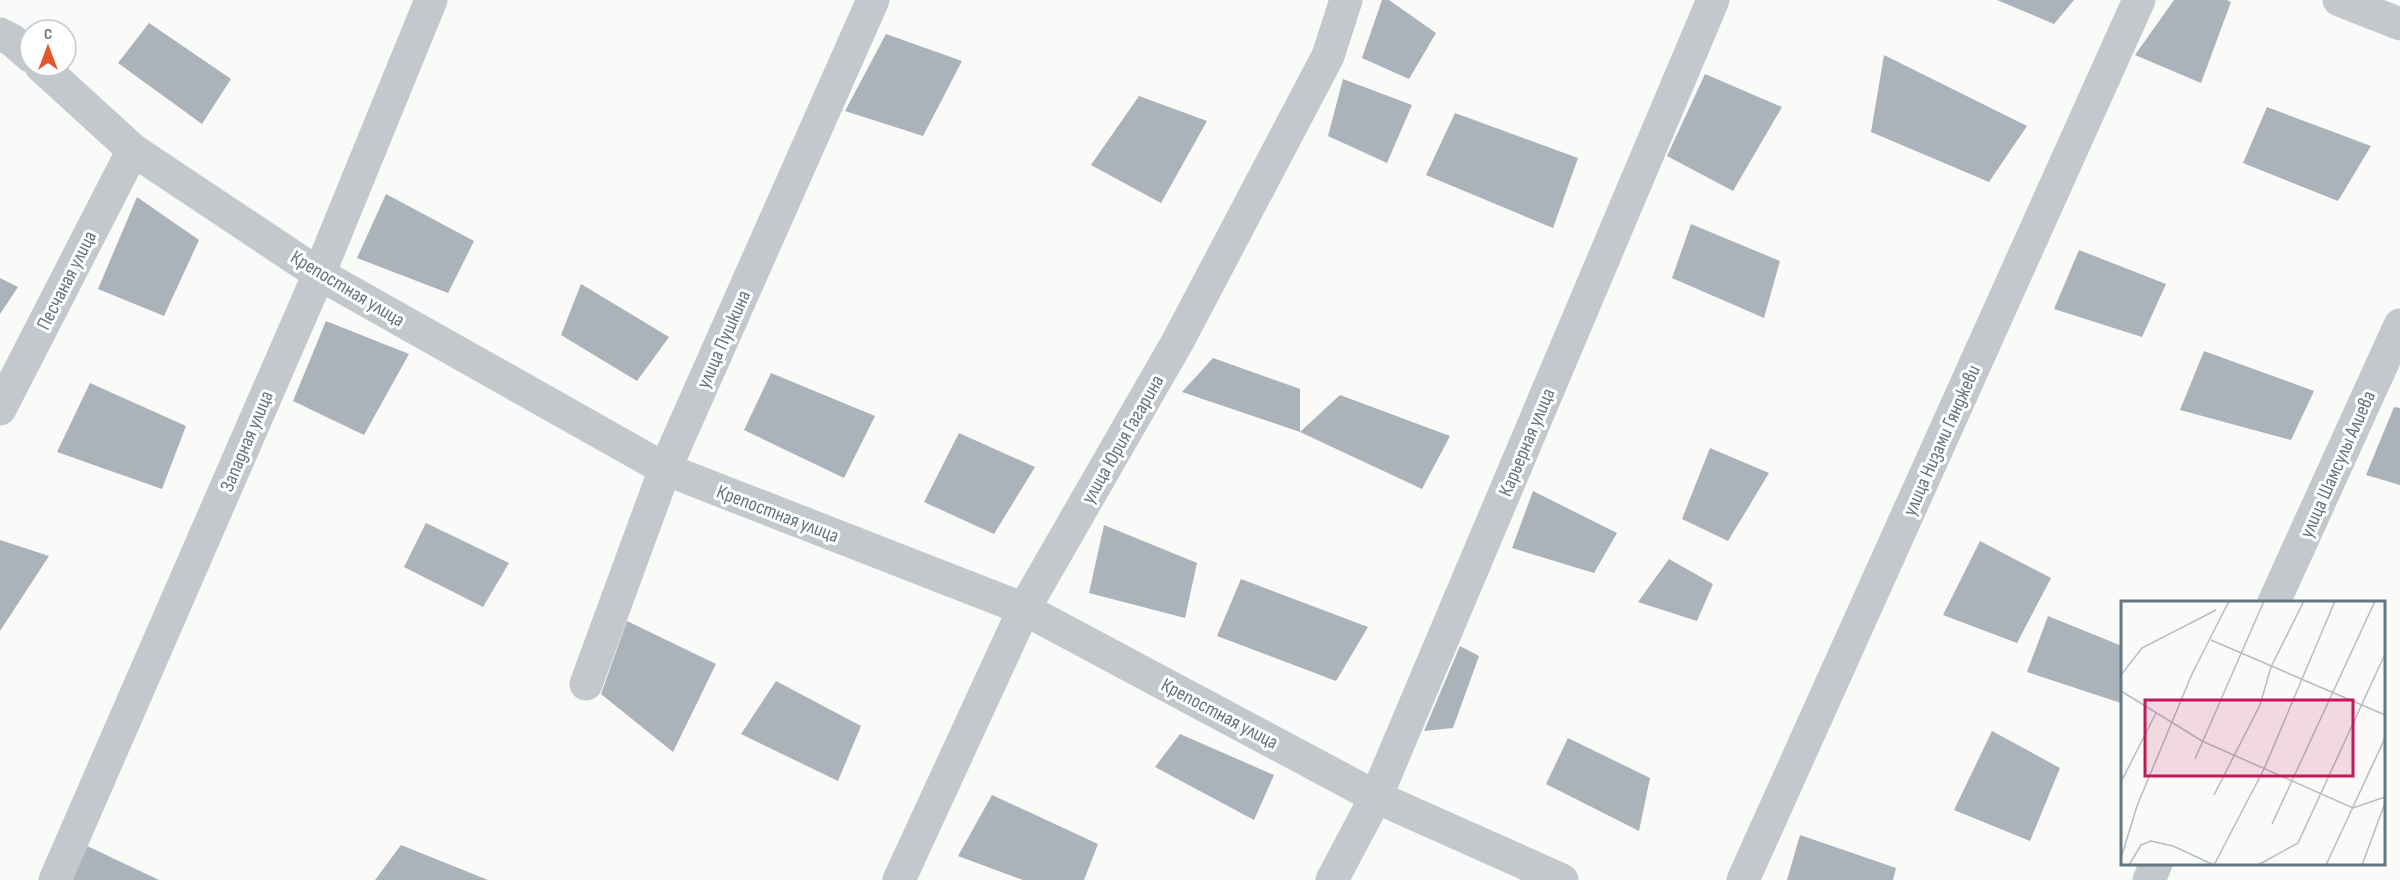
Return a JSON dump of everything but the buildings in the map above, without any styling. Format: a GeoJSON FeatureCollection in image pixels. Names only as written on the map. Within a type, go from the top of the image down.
{"type":"FeatureCollection","features":[{"type":"Feature","properties":{"kind":"street","name":"Западная улица"},"geometry":{"type":"LineString","coordinates":[[55,880],[319,274],[431,0]]}},
{"type":"Feature","properties":{"kind":"street","name":"улица Пушкина"},"geometry":{"type":"LineString","coordinates":[[586,684],[665,469],[873,0]]}},
{"type":"Feature","properties":{"kind":"street","name":"улица Юрия Гагарина"},"geometry":{"type":"LineString","coordinates":[[899,880],[1024,609],[1190,320],[1328,57],[1346,0]]}},
{"type":"Feature","properties":{"kind":"street","name":"Карьерная улица"},"geometry":{"type":"LineString","coordinates":[[1332,880],[1376,797],[1713,0]]}},
{"type":"Feature","properties":{"kind":"street","name":"улица Низами Гянджеви"},"geometry":{"type":"LineString","coordinates":[[1743,880],[2139,0]]}},
{"type":"Feature","properties":{"kind":"street"},"geometry":{"type":"LineString","coordinates":[[2339,0],[2400,24]]}},
{"type":"Feature","properties":{"kind":"street"},"geometry":{"type":"LineString","coordinates":[[0,34],[18,45]]}},
{"type":"Feature","properties":{"kind":"street","name":"Крепостная улица"},"geometry":{"type":"LineString","coordinates":[[54,78],[133,150],[319,274],[665,469],[1024,609],[1376,797],[1562,880]]}},
{"type":"Feature","properties":{"kind":"street","name":"Песчаная улица"},"geometry":{"type":"LineString","coordinates":[[0,410],[133,150]]}},
{"type":"Feature","properties":{"kind":"street","name":"улица Шамсулы Алиева"},"geometry":{"type":"LineString","coordinates":[[2275,601],[2400,325]]}},
{"type":"Feature","properties":{"kind":"street"},"geometry":{"type":"LineString","coordinates":[[2149,880],[2156,865]]}}]}
